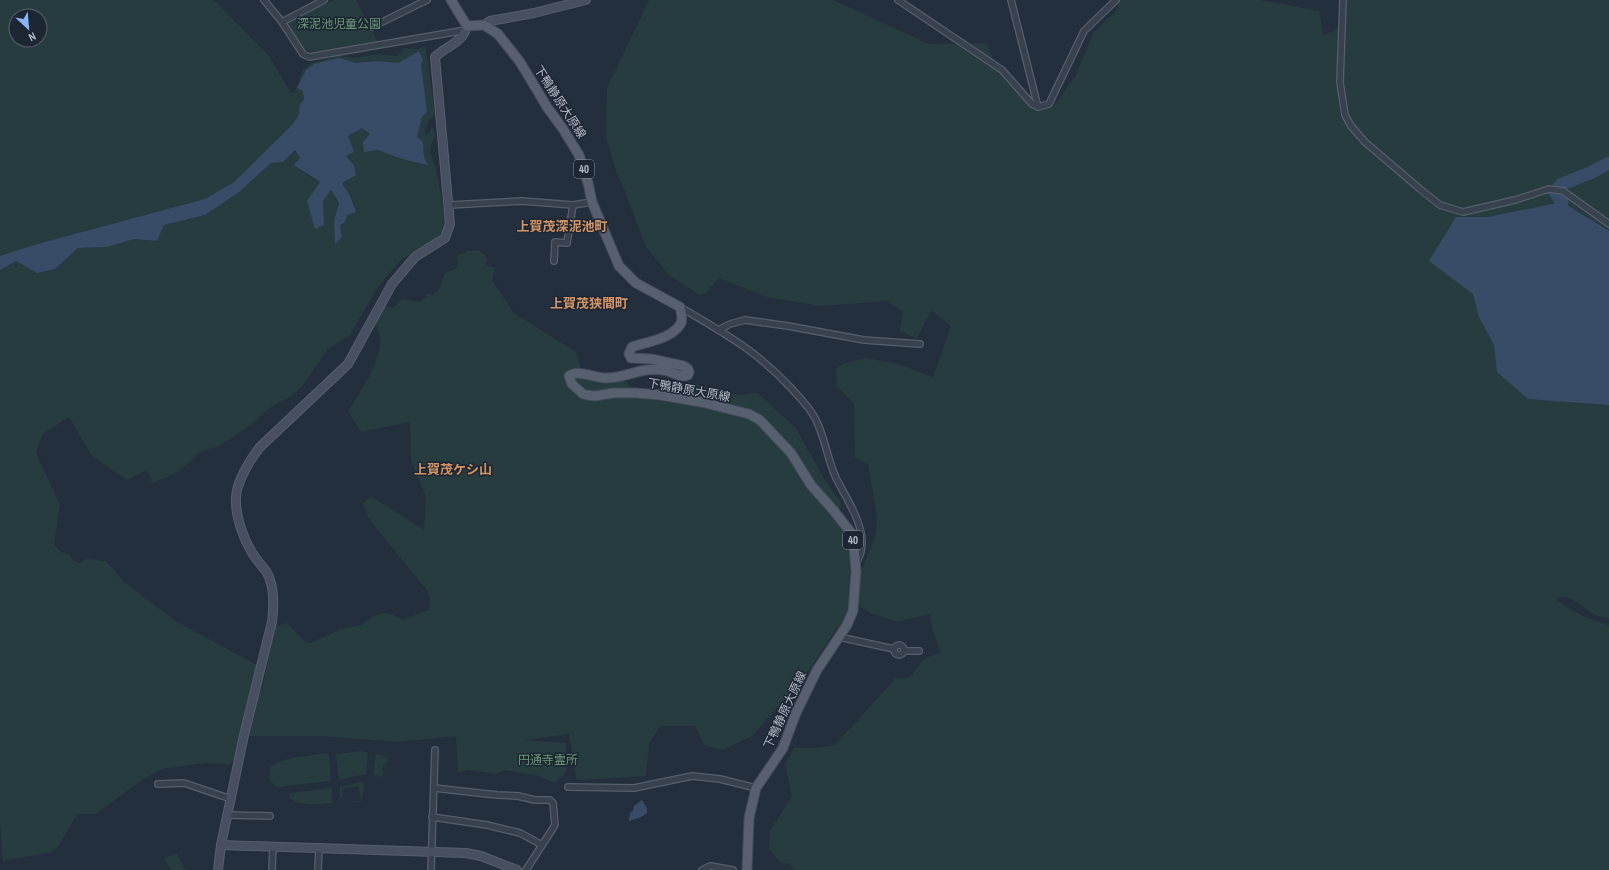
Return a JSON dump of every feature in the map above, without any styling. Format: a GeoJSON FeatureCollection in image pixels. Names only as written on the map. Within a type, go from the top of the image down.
{"type":"FeatureCollection","features":[{"type":"Feature","properties":{"kind":"main road"},"geometry":{"type":"LineString","coordinates":[[451,0],[467,28],[484,26]]}},
{"type":"Feature","properties":{"kind":"main road","name":"下鴨静原大原線"},"geometry":{"type":"LineString","coordinates":[[484,26],[498,34],[520,62],[547,107],[579,155],[588,183],[592,202],[618,263],[623,271],[636,283],[680,307],[682,317],[681,323],[676,328],[658,340],[632,347],[629,354],[631,358],[652,359],[684,366],[690,372],[688,375],[681,376],[667,371],[654,369],[642,370],[610,378],[578,374],[569,376],[572,384],[583,394],[587,395],[628,393],[660,395],[701,402],[749,414],[760,420],[791,453],[810,485],[849,528],[853,541],[856,565],[855,601],[853,611],[839,637],[817,670],[796,713],[788,732],[785,745],[756,788],[749,818],[746,870]]}},
{"type":"Feature","properties":{"kind":"street"},"geometry":{"type":"LineString","coordinates":[[264,0],[282,22],[303,54],[309,57],[467,28]]}},
{"type":"Feature","properties":{"kind":"street"},"geometry":{"type":"LineString","coordinates":[[282,22],[324,0]]}},
{"type":"Feature","properties":{"kind":"street"},"geometry":{"type":"LineString","coordinates":[[372,26],[427,0]]}},
{"type":"Feature","properties":{"kind":"street"},"geometry":{"type":"LineString","coordinates":[[484,26],[490,21],[534,13],[586,0]]}},
{"type":"Feature","properties":{"kind":"street"},"geometry":{"type":"LineString","coordinates":[[898,0],[1002,70],[1032,104],[1038,107],[1049,104],[1084,31],[1116,0]]}},
{"type":"Feature","properties":{"kind":"street"},"geometry":{"type":"LineString","coordinates":[[1011,0],[1038,107]]}},
{"type":"Feature","properties":{"kind":"street"},"geometry":{"type":"LineString","coordinates":[[1343,0],[1340,82],[1345,115],[1351,126],[1365,142],[1440,205],[1451,209],[1463,212],[1475,210],[1515,200],[1549,189],[1563,191],[1609,224]]}},
{"type":"Feature","properties":{"kind":"street"},"geometry":{"type":"LineString","coordinates":[[218,870],[221,845],[244,735],[272,622],[274,604],[267,573],[250,549],[237,517],[237,490],[249,463],[260,447],[348,364],[392,284],[407,266],[424,250],[444,238],[450,224],[435,57],[459,41],[467,28]]}},
{"type":"Feature","properties":{"kind":"street"},"geometry":{"type":"LineString","coordinates":[[449,205],[522,201],[574,205],[592,202]]}},
{"type":"Feature","properties":{"kind":"street"},"geometry":{"type":"LineString","coordinates":[[554,261],[555,242],[567,242],[574,205]]}},
{"type":"Feature","properties":{"kind":"street"},"geometry":{"type":"LineString","coordinates":[[680,307],[756,354],[776,371],[801,398],[814,416],[823,434],[834,474],[860,525],[862,550],[856,565]]}},
{"type":"Feature","properties":{"kind":"street"},"geometry":{"type":"LineString","coordinates":[[719,330],[730,324],[744,320],[788,326],[864,340],[920,344]]}},
{"type":"Feature","properties":{"kind":"street"},"geometry":{"type":"LineString","coordinates":[[839,637],[894,649],[898,655],[902,654],[904,651],[919,651]]}},
{"type":"Feature","properties":{"kind":"street"},"geometry":{"type":"LineString","coordinates":[[430,870],[435,750]]}},
{"type":"Feature","properties":{"kind":"street"},"geometry":{"type":"LineString","coordinates":[[568,787],[634,788],[692,776],[720,779],[756,788]]}},
{"type":"Feature","properties":{"kind":"street"},"geometry":{"type":"LineString","coordinates":[[158,784],[184,783],[231,799]]}},
{"type":"Feature","properties":{"kind":"street"},"geometry":{"type":"LineString","coordinates":[[434,788],[518,796],[535,800],[550,800],[553,803],[555,825],[526,870]]}},
{"type":"Feature","properties":{"kind":"street"},"geometry":{"type":"LineString","coordinates":[[228,815],[270,816]]}},
{"type":"Feature","properties":{"kind":"street"},"geometry":{"type":"LineString","coordinates":[[432,817],[487,825],[520,833],[542,845]]}},
{"type":"Feature","properties":{"kind":"street"},"geometry":{"type":"LineString","coordinates":[[221,845],[466,853],[481,856],[517,870]]}},
{"type":"Feature","properties":{"kind":"street"},"geometry":{"type":"LineString","coordinates":[[272,870],[273,846]]}},
{"type":"Feature","properties":{"kind":"street"},"geometry":{"type":"LineString","coordinates":[[318,870],[319,848]]}},
{"type":"Feature","properties":{"kind":"street"},"geometry":{"type":"LineString","coordinates":[[702,870],[710,866],[733,870]]}},
{"type":"Feature","properties":{"kind":"green space","name":"円通寺霊所"},"geometry":{"type":"Polygon","coordinates":[[[0,0],[214,0],[269,56],[291,93],[298,92],[295,91],[303,70],[311,63],[338,56],[355,58],[377,54],[397,56],[404,48],[417,49],[426,46],[435,114],[428,124],[426,135],[432,127],[435,131],[435,138],[432,142],[430,152],[436,169],[446,222],[444,230],[437,238],[401,260],[378,287],[350,335],[328,349],[301,388],[286,399],[268,409],[251,425],[219,446],[200,452],[189,463],[174,474],[152,483],[147,470],[127,480],[91,455],[69,417],[43,434],[36,453],[60,505],[54,545],[61,552],[70,555],[72,560],[80,563],[86,559],[106,561],[124,582],[177,622],[257,665],[251,692],[262,690],[275,627],[287,623],[305,642],[311,643],[341,629],[362,625],[372,617],[384,613],[394,615],[402,620],[429,610],[430,599],[426,589],[368,518],[363,503],[371,496],[424,530],[426,497],[411,460],[410,422],[361,432],[348,411],[370,375],[378,355],[380,336],[375,322],[384,306],[393,308],[402,299],[420,302],[428,294],[433,295],[438,291],[445,273],[456,269],[458,263],[456,256],[468,251],[479,250],[487,258],[486,265],[495,268],[492,280],[514,313],[576,352],[581,369],[627,382],[637,398],[688,404],[694,384],[737,395],[757,393],[795,427],[825,480],[841,503],[838,522],[849,541],[851,558],[847,620],[837,628],[803,679],[752,736],[722,750],[704,745],[695,726],[660,726],[649,744],[646,776],[577,780],[569,734],[523,740],[566,743],[566,772],[555,783],[539,776],[505,770],[497,774],[467,770],[458,773],[456,736],[398,742],[321,736],[240,736],[234,759],[230,764],[206,763],[161,769],[141,781],[95,814],[77,814],[58,847],[52,852],[3,861],[0,824],[0,270],[16,261],[37,273],[55,269],[78,248],[107,247],[134,239],[157,241],[164,225],[205,215],[238,193],[271,163],[283,162],[295,150],[300,158],[295,165],[313,179],[320,182],[324,225],[322,201],[331,190],[339,203],[334,221],[342,237],[340,225],[350,196],[342,183],[354,165],[346,155],[348,136],[362,128],[370,134],[364,152],[378,150],[402,159],[427,164],[423,154],[423,143],[417,137],[422,117],[427,112],[421,64],[416,53],[398,63],[377,61],[356,63],[339,58],[328,61],[298,88],[303,91],[304,99],[300,105],[298,117],[289,128],[234,182],[205,199],[37,244],[0,256],[0,0]]]}},
{"type":"Feature","properties":{"kind":"green space","name":"深泥池児童公園"},"geometry":{"type":"Polygon","coordinates":[[[334,0],[356,0],[378,42],[311,52],[304,49],[288,27],[290,21],[334,0]]]}},
{"type":"Feature","properties":{"kind":"green space"},"geometry":{"type":"Polygon","coordinates":[[[649,0],[833,0],[929,44],[987,43],[998,73],[1035,111],[1054,106],[1075,77],[1094,32],[1119,8],[1115,0],[1260,0],[1319,11],[1323,35],[1336,30],[1343,23],[1346,14],[1346,0],[1609,0],[1609,618],[1596,615],[1567,598],[1557,598],[1560,602],[1572,610],[1609,625],[1609,870],[795,870],[790,864],[780,862],[769,849],[770,831],[792,796],[785,764],[794,748],[816,748],[835,745],[896,678],[902,679],[910,677],[925,659],[941,653],[929,614],[898,622],[871,613],[856,605],[854,588],[876,533],[877,516],[868,464],[855,458],[854,403],[837,386],[836,369],[843,364],[866,358],[899,364],[933,377],[951,326],[931,310],[917,339],[900,331],[903,312],[887,301],[820,306],[767,297],[719,278],[706,293],[699,295],[668,274],[646,247],[616,171],[606,137],[607,88],[649,0]]]}},
{"type":"Feature","properties":{"kind":"green space"},"geometry":{"type":"Polygon","coordinates":[[[361,751],[368,753],[366,774],[339,780],[336,754],[361,751]]]}},
{"type":"Feature","properties":{"kind":"green space"},"geometry":{"type":"Polygon","coordinates":[[[327,753],[329,755],[330,781],[277,787],[270,781],[270,768],[280,762],[288,759],[327,753]]]}},
{"type":"Feature","properties":{"kind":"green space"},"geometry":{"type":"Polygon","coordinates":[[[376,754],[384,756],[388,759],[382,770],[384,771],[382,777],[373,774],[376,754]]]}},
{"type":"Feature","properties":{"kind":"green space"},"geometry":{"type":"Polygon","coordinates":[[[361,782],[365,784],[361,802],[347,802],[361,801],[359,787],[342,788],[343,797],[340,798],[340,787],[361,782]]]}},
{"type":"Feature","properties":{"kind":"green space"},"geometry":{"type":"Polygon","coordinates":[[[332,789],[332,803],[304,804],[289,797],[291,793],[332,789]]]}},
{"type":"Feature","properties":{"kind":"green space"},"geometry":{"type":"Polygon","coordinates":[[[177,853],[185,870],[171,870],[164,858],[177,853]]]}},
{"type":"Feature","properties":{"kind":"water"},"geometry":{"type":"Polygon","coordinates":[[[419,51],[423,60],[421,64],[427,112],[422,117],[417,137],[423,143],[424,157],[428,165],[402,159],[378,150],[364,152],[363,142],[370,134],[362,128],[348,136],[354,152],[346,156],[354,165],[356,175],[342,183],[350,196],[356,212],[347,215],[345,222],[340,225],[342,237],[335,244],[334,221],[339,203],[331,190],[323,201],[324,225],[315,229],[307,201],[320,182],[294,165],[300,158],[295,150],[283,162],[271,163],[238,193],[205,215],[164,225],[157,241],[134,239],[107,247],[78,248],[55,269],[37,273],[16,261],[0,270],[0,256],[37,244],[205,199],[234,182],[289,128],[298,117],[300,105],[304,99],[303,91],[297,88],[306,70],[314,64],[339,58],[356,63],[377,61],[398,63],[419,51]]]}},
{"type":"Feature","properties":{"kind":"water"},"geometry":{"type":"Polygon","coordinates":[[[1562,202],[1609,231],[1609,405],[1528,399],[1497,372],[1494,345],[1479,317],[1473,294],[1429,261],[1456,217],[1488,217],[1562,202]]]}},
{"type":"Feature","properties":{"kind":"water"},"geometry":{"type":"Polygon","coordinates":[[[642,800],[647,808],[647,813],[639,818],[629,821],[630,813],[633,811],[634,806],[642,800]]]}},
{"type":"Feature","properties":{"kind":"waterway"},"geometry":{"type":"LineString","coordinates":[[1562,202],[1555,192],[1562,184],[1590,173],[1609,163]]}},
{"type":"Feature","properties":{"kind":"district","name":"上賀茂深泥池町"},"geometry":{"type":"Point","coordinates":[562,226]}},
{"type":"Feature","properties":{"kind":"district","name":"上賀茂狭間町"},"geometry":{"type":"Point","coordinates":[589,303]}},
{"type":"Feature","properties":{"kind":"district","name":"上賀茂ケシ山"},"geometry":{"type":"Point","coordinates":[453,469]}}]}
